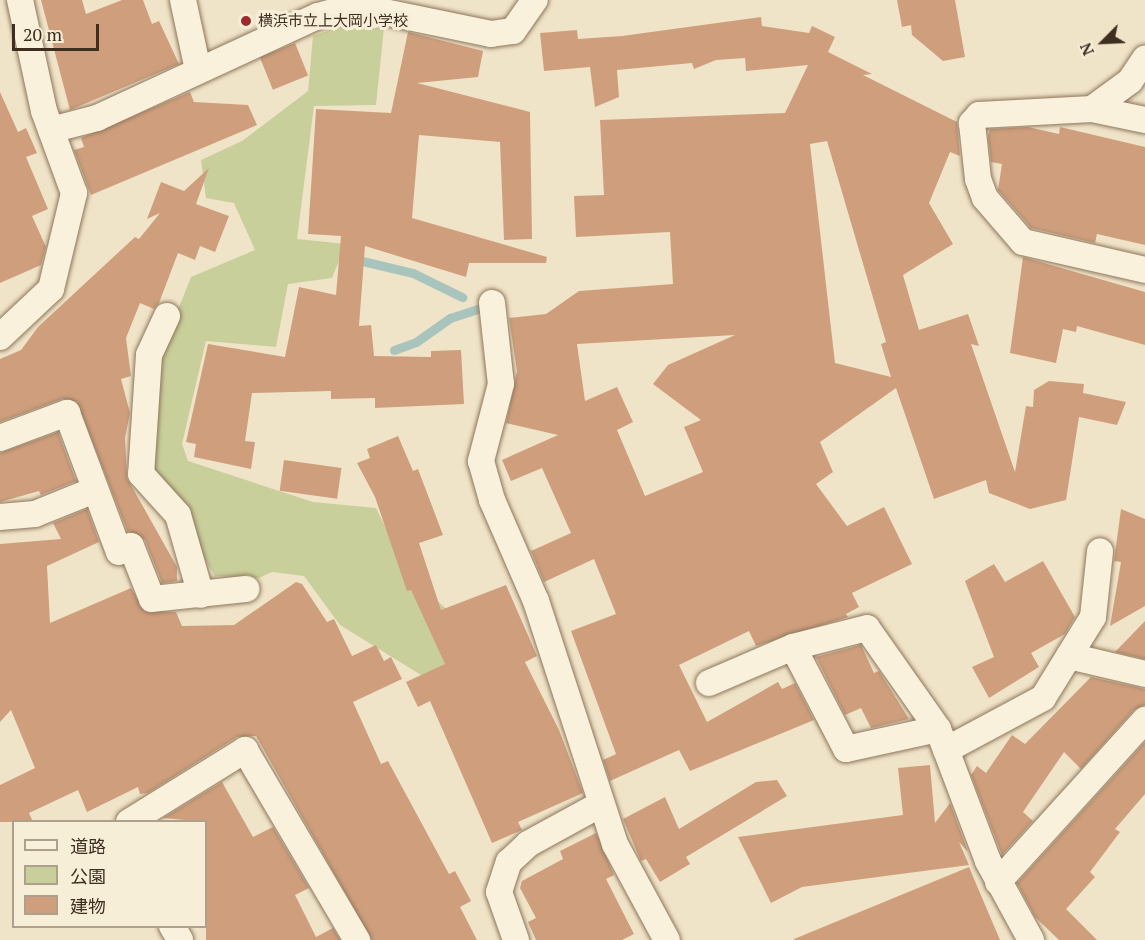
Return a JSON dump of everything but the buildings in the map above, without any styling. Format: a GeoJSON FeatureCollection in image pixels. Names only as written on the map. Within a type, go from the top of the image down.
{"type":"FeatureCollection","features":[{"type":"Feature","properties":{"kind":"street"},"geometry":{"type":"LineString","coordinates":[[0,338],[51,289],[74,193],[51,130],[20,0]]}},
{"type":"Feature","properties":{"kind":"street"},"geometry":{"type":"LineString","coordinates":[[183,0],[198,70]]}},
{"type":"Feature","properties":{"kind":"street"},"geometry":{"type":"LineString","coordinates":[[51,130],[97,118],[169,88],[198,70],[318,16],[355,6],[491,34],[513,31],[535,0]]}},
{"type":"Feature","properties":{"kind":"street"},"geometry":{"type":"LineString","coordinates":[[1092,109],[1130,81],[1145,58]]}},
{"type":"Feature","properties":{"kind":"street"},"geometry":{"type":"LineString","coordinates":[[1145,120],[1092,109],[979,115],[972,123],[978,179],[996,214],[1023,242],[1145,270]]}},
{"type":"Feature","properties":{"kind":"street"},"geometry":{"type":"LineString","coordinates":[[492,303],[501,384],[481,461],[492,500],[536,601],[601,804],[633,881],[667,940]]}},
{"type":"Feature","properties":{"kind":"street"},"geometry":{"type":"LineString","coordinates":[[167,316],[148,355],[141,474],[178,515],[201,595]]}},
{"type":"Feature","properties":{"kind":"street"},"geometry":{"type":"LineString","coordinates":[[0,438],[67,413],[93,491],[119,552],[131,546],[152,599],[246,590]]}},
{"type":"Feature","properties":{"kind":"street"},"geometry":{"type":"LineString","coordinates":[[0,517],[35,514],[93,491]]}},
{"type":"Feature","properties":{"kind":"street"},"geometry":{"type":"LineString","coordinates":[[793,647],[846,749],[942,740],[1043,698],[1093,617],[1100,551]]}},
{"type":"Feature","properties":{"kind":"street"},"geometry":{"type":"LineString","coordinates":[[709,683],[793,647],[867,628],[942,740],[998,882],[1031,940]]}},
{"type":"Feature","properties":{"kind":"street"},"geometry":{"type":"LineString","coordinates":[[1069,656],[1145,674]]}},
{"type":"Feature","properties":{"kind":"street"},"geometry":{"type":"LineString","coordinates":[[998,882],[1145,720]]}},
{"type":"Feature","properties":{"kind":"street"},"geometry":{"type":"LineString","coordinates":[[132,820],[244,750],[357,940]]}},
{"type":"Feature","properties":{"kind":"street"},"geometry":{"type":"LineString","coordinates":[[516,940],[499,892],[509,862],[528,844],[601,804]]}},
{"type":"Feature","properties":{"kind":"green space"},"geometry":{"type":"Polygon","coordinates":[[[341,26],[384,28],[376,105],[314,106],[297,239],[346,244],[332,278],[288,284],[276,347],[206,341],[182,444],[188,461],[313,502],[376,508],[410,577],[475,634],[442,688],[340,625],[304,576],[272,572],[259,578],[215,576],[151,472],[156,365],[191,277],[255,250],[234,203],[206,198],[201,160],[242,141],[308,91],[313,36],[341,26]]]}},
{"type":"Feature","properties":{"kind":"waterway"},"geometry":{"type":"LineString","coordinates":[[354,259],[413,273],[462,297]]}},
{"type":"Feature","properties":{"kind":"waterway"},"geometry":{"type":"LineString","coordinates":[[394,350],[416,342],[450,318],[481,308]]}},
{"type":"Feature","properties":{"kind":"place","name":"横浜市立上大岡小学校"},"geometry":{"type":"Point","coordinates":[246,21]}}]}
